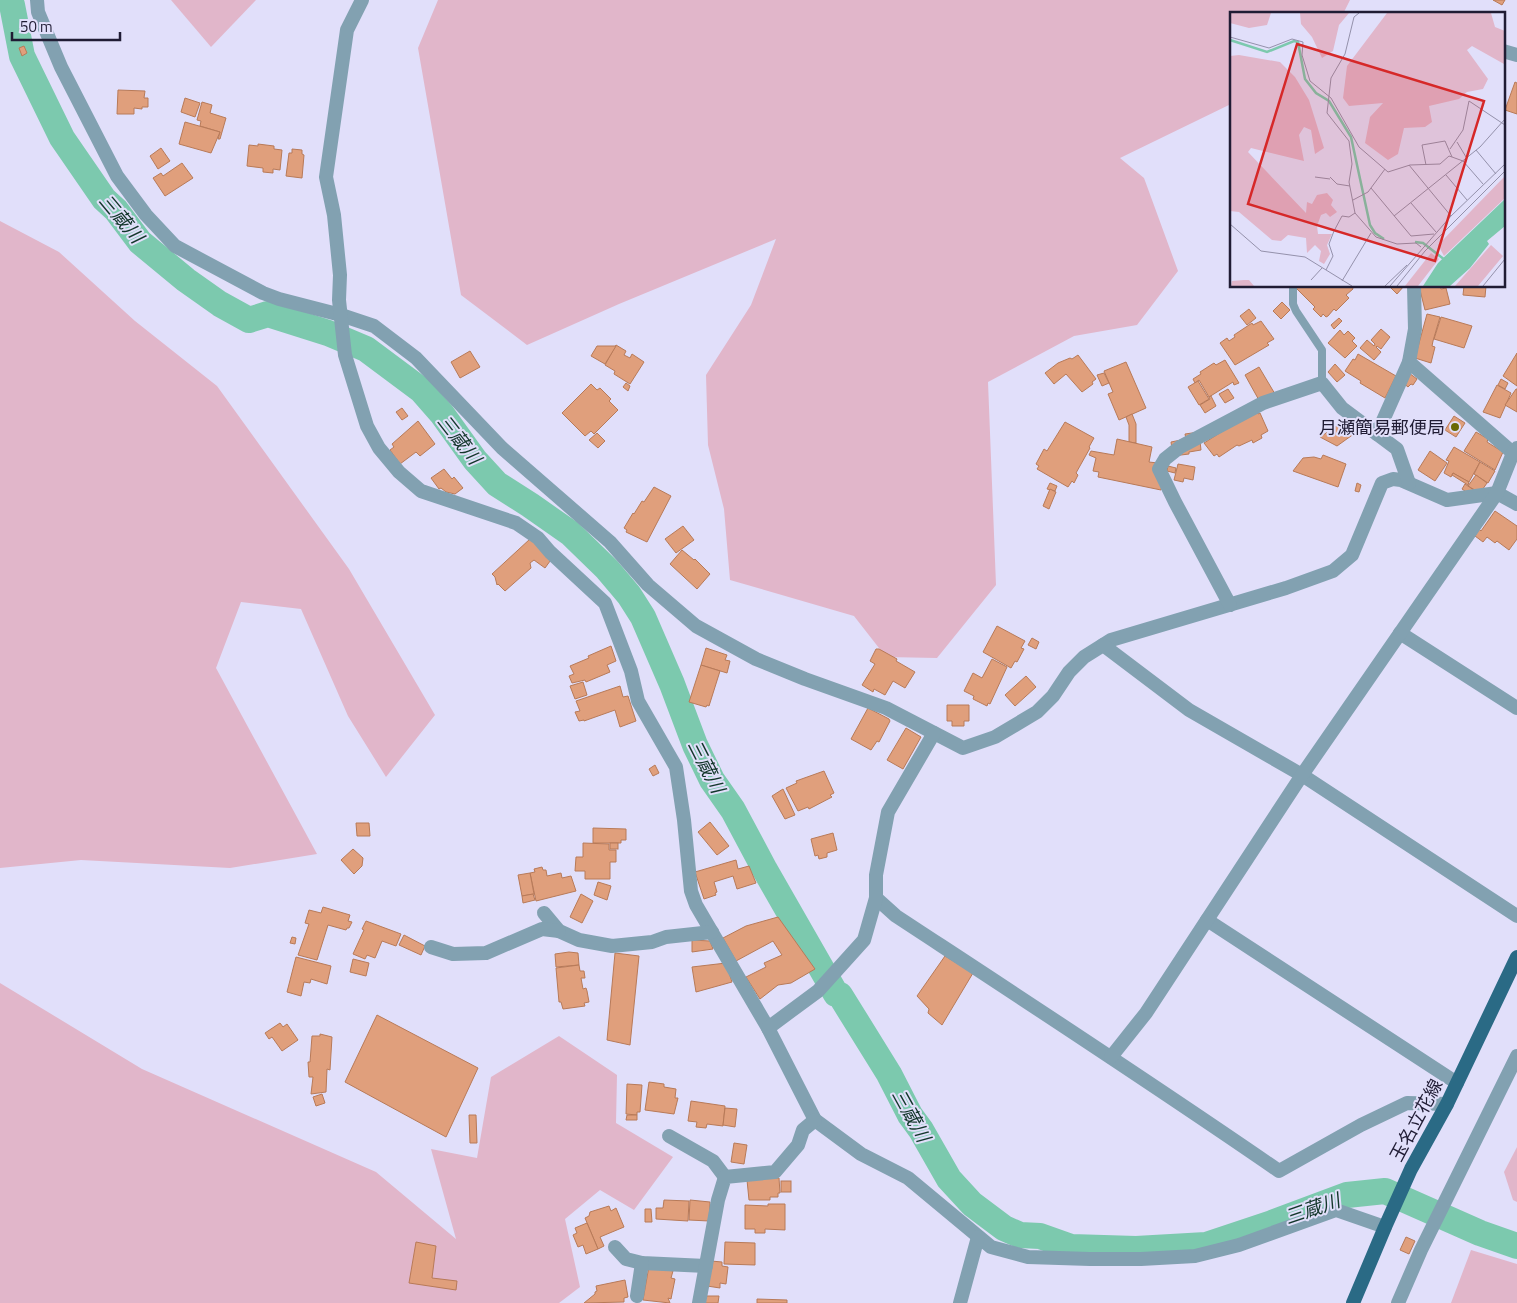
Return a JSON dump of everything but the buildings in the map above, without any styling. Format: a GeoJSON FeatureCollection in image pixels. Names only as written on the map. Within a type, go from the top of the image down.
{"type":"FeatureCollection","features":[{"type":"Feature","properties":{"kind":"main road","name":"玉名立花線"},"geometry":{"type":"LineString","coordinates":[[1353,1303],[1411,1169],[1447,1104],[1517,957]]}},
{"type":"Feature","properties":{"kind":"street"},"geometry":{"type":"LineString","coordinates":[[37,0],[38,12],[61,66],[117,176],[146,216],[175,246],[271,296],[374,326],[416,358],[502,448],[610,542],[648,584],[696,626],[756,659],[804,679],[886,708],[962,748],[995,737],[1037,712],[1053,696],[1069,672],[1084,657],[1111,640],[1286,588],[1333,571],[1352,555],[1382,483],[1393,478],[1409,483],[1446,500],[1497,493],[1517,504]]}},
{"type":"Feature","properties":{"kind":"street"},"geometry":{"type":"LineString","coordinates":[[362,0],[347,30],[326,177],[334,215],[340,275],[339,300],[345,355],[367,426],[379,448],[399,472],[421,490],[516,523],[538,538],[550,552],[605,603],[630,671],[638,701],[676,767],[684,820],[691,891],[696,905],[768,1028],[816,1120],[861,1154],[908,1178],[991,1247],[1028,1257],[1141,1259],[1195,1256],[1239,1245],[1336,1210],[1385,1227]]}},
{"type":"Feature","properties":{"kind":"street"},"geometry":{"type":"LineString","coordinates":[[1504,50],[1517,55]]}},
{"type":"Feature","properties":{"kind":"street"},"geometry":{"type":"LineString","coordinates":[[1377,434],[1410,362],[1415,329],[1414,288]]}},
{"type":"Feature","properties":{"kind":"street"},"geometry":{"type":"LineString","coordinates":[[1110,1057],[1146,1013],[1302,775],[1497,493],[1515,451],[1410,362]]}},
{"type":"Feature","properties":{"kind":"street"},"geometry":{"type":"LineString","coordinates":[[1230,605],[1159,469],[1165,459],[1180,447],[1264,403],[1322,383],[1342,408],[1397,450],[1409,483]]}},
{"type":"Feature","properties":{"kind":"street"},"geometry":{"type":"LineString","coordinates":[[1400,633],[1517,708]]}},
{"type":"Feature","properties":{"kind":"street"},"geometry":{"type":"LineString","coordinates":[[1103,645],[1189,710],[1302,775],[1517,916]]}},
{"type":"Feature","properties":{"kind":"street"},"geometry":{"type":"LineString","coordinates":[[768,1028],[818,991],[864,940],[876,898],[876,875],[888,812],[934,734]]}},
{"type":"Feature","properties":{"kind":"street"},"geometry":{"type":"LineString","coordinates":[[876,898],[896,916],[1160,1089],[1279,1171],[1361,1125],[1407,1103],[1447,1104]]}},
{"type":"Feature","properties":{"kind":"street"},"geometry":{"type":"LineString","coordinates":[[544,913],[559,931]]}},
{"type":"Feature","properties":{"kind":"street"},"geometry":{"type":"LineString","coordinates":[[1207,920],[1457,1083]]}},
{"type":"Feature","properties":{"kind":"street"},"geometry":{"type":"LineString","coordinates":[[431,947],[453,954],[486,953],[542,929],[559,931],[579,940],[612,946],[652,942],[666,937],[712,932]]}},
{"type":"Feature","properties":{"kind":"street"},"geometry":{"type":"LineString","coordinates":[[1398,1303],[1431,1229],[1517,1056]]}},
{"type":"Feature","properties":{"kind":"street"},"geometry":{"type":"LineString","coordinates":[[725,1177],[775,1172],[798,1145],[803,1130],[816,1120]]}},
{"type":"Feature","properties":{"kind":"street"},"geometry":{"type":"LineString","coordinates":[[669,1136],[712,1161],[725,1177]]}},
{"type":"Feature","properties":{"kind":"street"},"geometry":{"type":"LineString","coordinates":[[698,1303],[718,1200],[725,1177]]}},
{"type":"Feature","properties":{"kind":"street"},"geometry":{"type":"LineString","coordinates":[[960,1303],[978,1237]]}},
{"type":"Feature","properties":{"kind":"street"},"geometry":{"type":"LineString","coordinates":[[615,1247],[626,1259],[642,1263],[706,1266]]}},
{"type":"Feature","properties":{"kind":"street"},"geometry":{"type":"LineString","coordinates":[[637,1296],[642,1263]]}},
{"type":"Feature","properties":{"kind":"lane"},"geometry":{"type":"LineString","coordinates":[[1293,288],[1293,304],[1296,311],[1322,350],[1322,383]]}},
{"type":"Feature","properties":{"kind":"shaded area"},"geometry":{"type":"Polygon","coordinates":[[[171,0],[256,0],[211,47],[171,0]]]}},
{"type":"Feature","properties":{"kind":"shaded area"},"geometry":{"type":"Polygon","coordinates":[[[438,0],[1350,0],[1344,12],[1230,12],[1230,104],[1120,158],[1144,178],[1178,271],[1137,325],[1074,336],[988,382],[996,585],[937,658],[886,657],[854,616],[730,580],[724,509],[708,445],[706,375],[751,305],[776,239],[619,304],[527,345],[461,295],[418,48],[438,0]]]}},
{"type":"Feature","properties":{"kind":"shaded area"},"geometry":{"type":"Polygon","coordinates":[[[0,221],[59,252],[135,321],[217,386],[349,569],[435,715],[386,777],[348,716],[301,609],[241,602],[216,668],[317,854],[230,868],[81,860],[0,868],[0,221]]]}},
{"type":"Feature","properties":{"kind":"shaded area"},"geometry":{"type":"Polygon","coordinates":[[[0,983],[142,1069],[376,1172],[456,1239],[431,1149],[477,1158],[491,1077],[559,1036],[617,1075],[616,1123],[673,1157],[634,1210],[600,1190],[565,1219],[580,1287],[559,1303],[0,1303],[0,983]]]}},
{"type":"Feature","properties":{"kind":"shaded area"},"geometry":{"type":"Polygon","coordinates":[[[1517,1147],[1517,1202],[1513,1200],[1504,1172],[1517,1147]]]}},
{"type":"Feature","properties":{"kind":"shaded area"},"geometry":{"type":"Polygon","coordinates":[[[1471,1250],[1517,1264],[1517,1303],[1451,1303],[1471,1250]]]}},
{"type":"Feature","properties":{"kind":"waterway","name":"三蔵川"},"geometry":{"type":"LineString","coordinates":[[9,0],[12,5],[22,56],[62,138],[104,199],[116,210],[140,242],[186,280],[220,304],[249,320],[268,314],[328,333],[366,349],[421,390],[442,414],[475,460],[497,484],[570,533],[607,569],[629,595],[643,617],[672,684],[695,745],[712,780],[733,810],[836,994],[840,995],[889,1074],[910,1115],[921,1130],[949,1179],[972,1204],[1004,1228],[1020,1235],[1040,1236],[1071,1247],[1136,1249],[1206,1245],[1347,1195],[1385,1191],[1480,1233],[1517,1246]]}},
{"type":"Feature","properties":{"kind":"place","name":"月瀬簡易郵便局"},"geometry":{"type":"Point","coordinates":[1455,427]}}]}
